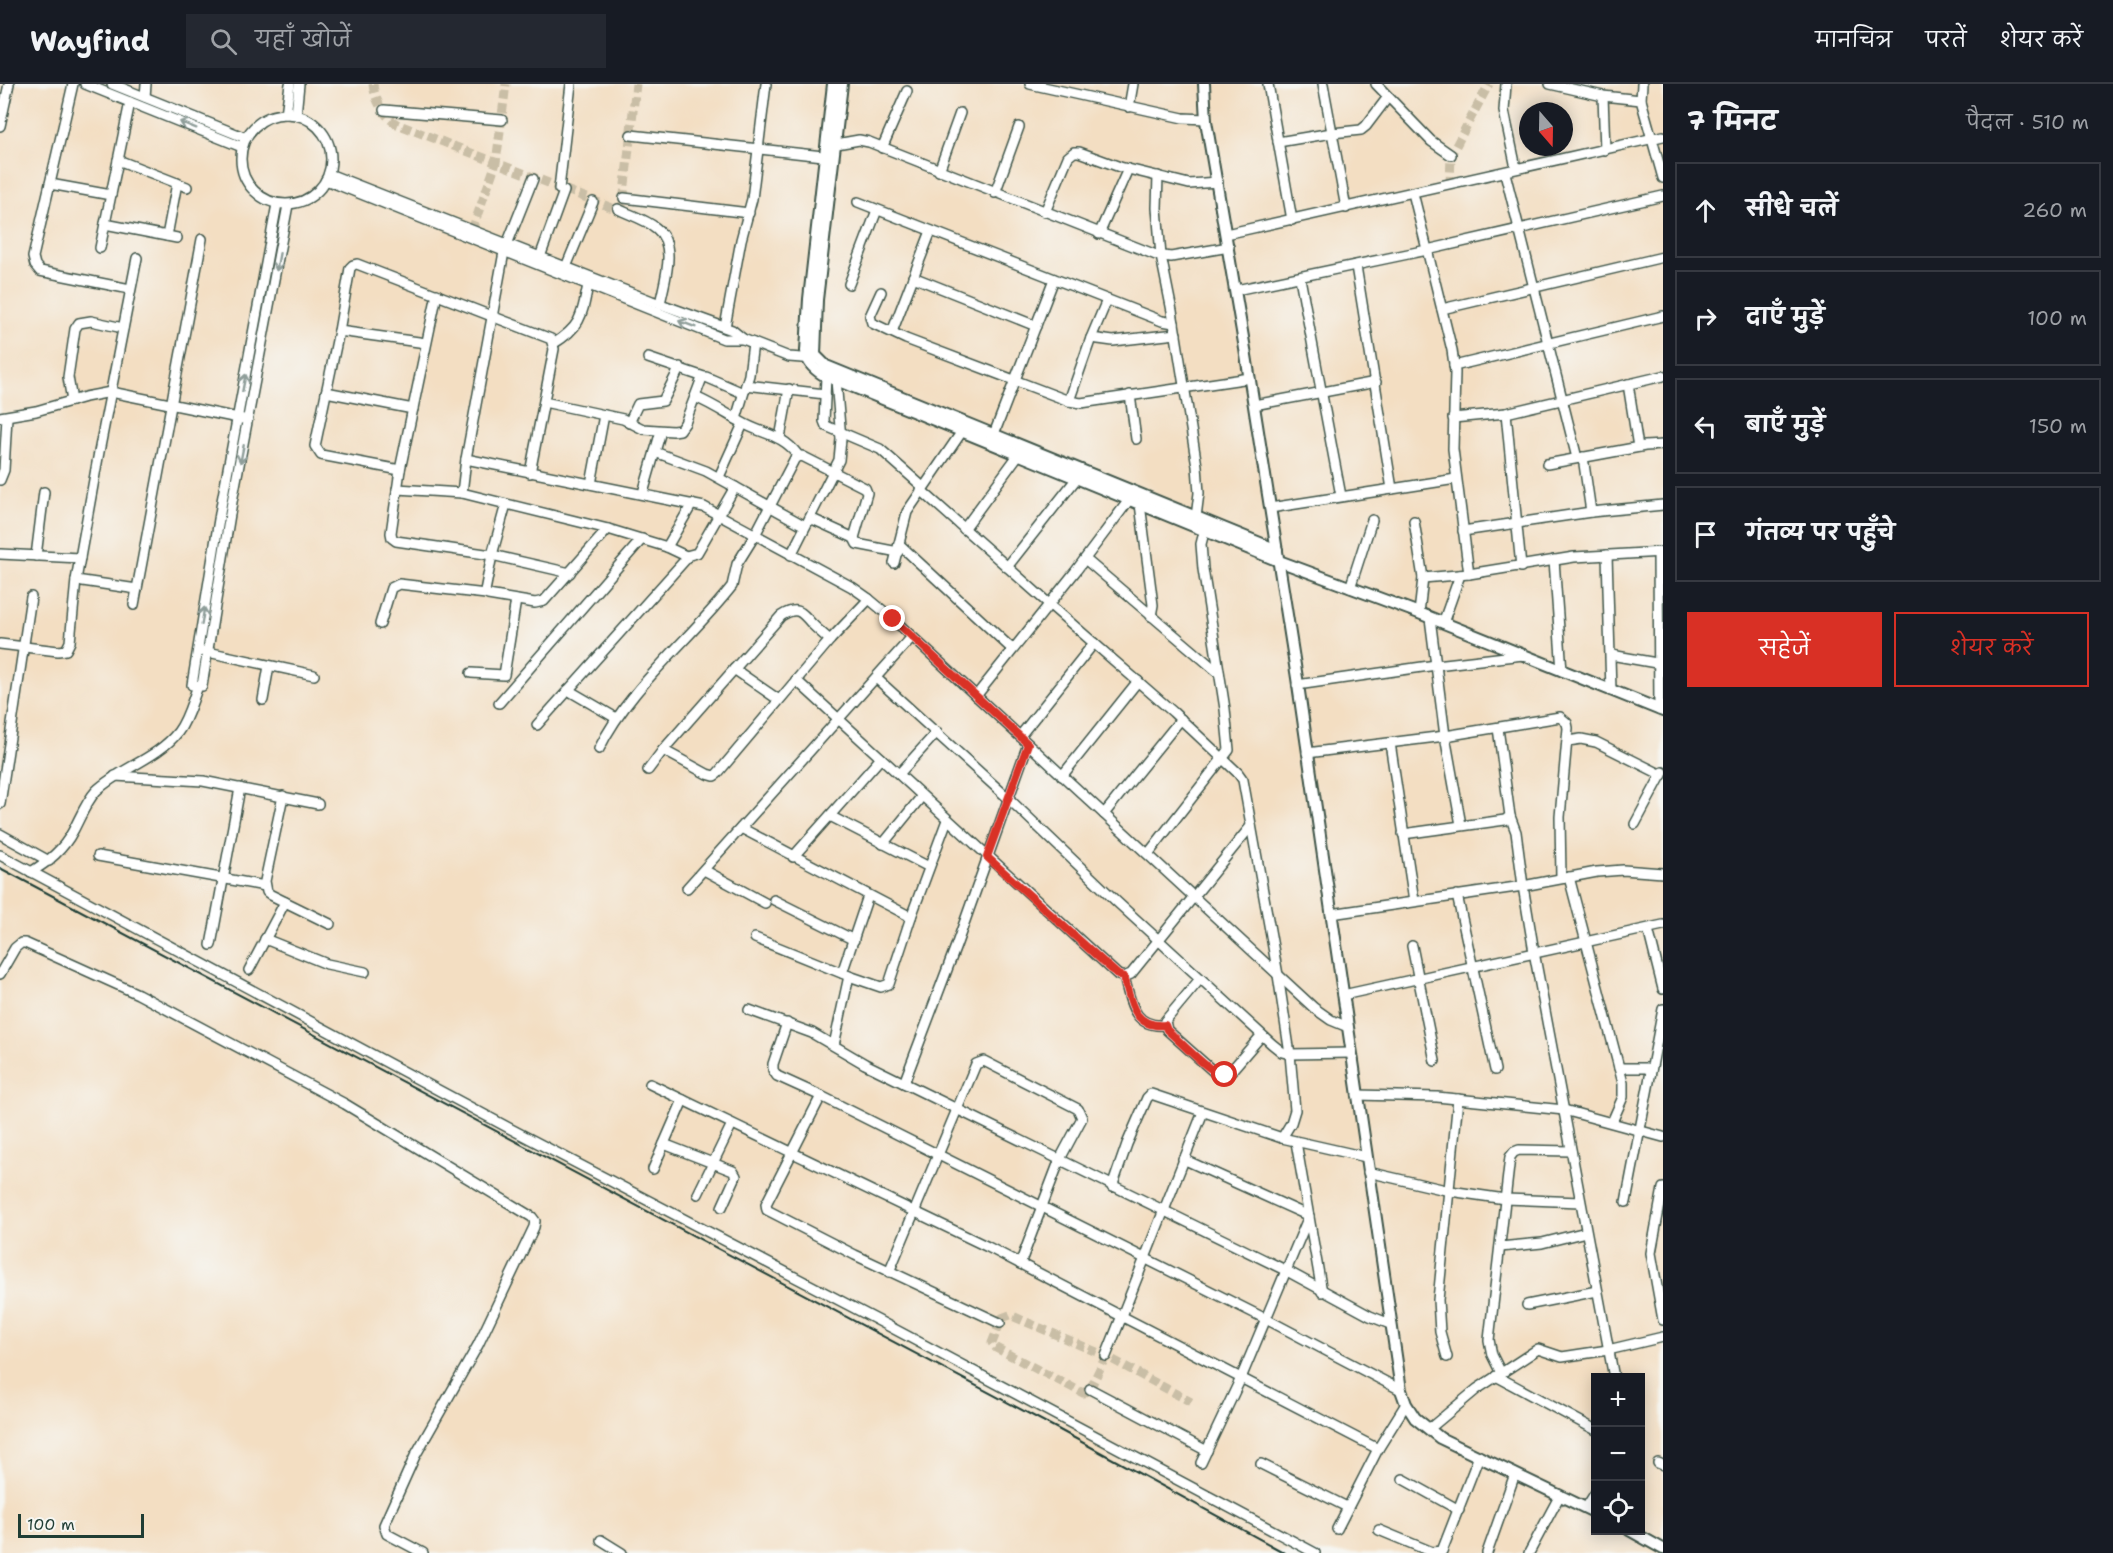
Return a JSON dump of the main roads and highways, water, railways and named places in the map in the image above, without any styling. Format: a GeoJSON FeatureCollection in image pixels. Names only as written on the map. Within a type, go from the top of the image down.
{"type":"FeatureCollection","features":[{"type":"Feature","properties":{"kind":"tunnel"},"geometry":{"type":"LineString","coordinates":[[373,84],[380,107],[397,124],[615,209],[621,207],[623,203],[636,84]]}},
{"type":"Feature","properties":{"kind":"tunnel"},"geometry":{"type":"LineString","coordinates":[[472,230],[496,163],[506,84]]}},
{"type":"Feature","properties":{"kind":"tunnel"},"geometry":{"type":"LineString","coordinates":[[1450,185],[1451,155],[1489,84]]}},
{"type":"Feature","properties":{"kind":"tunnel"},"geometry":{"type":"LineString","coordinates":[[1106,1356],[1090,1389],[1083,1393],[996,1348],[992,1343],[1002,1318],[1010,1315],[1106,1356],[1191,1402]]}},
{"type":"Feature","properties":{"kind":"railway"},"geometry":{"type":"LineString","coordinates":[[0,868],[1056,1428],[1285,1553]]}}]}
